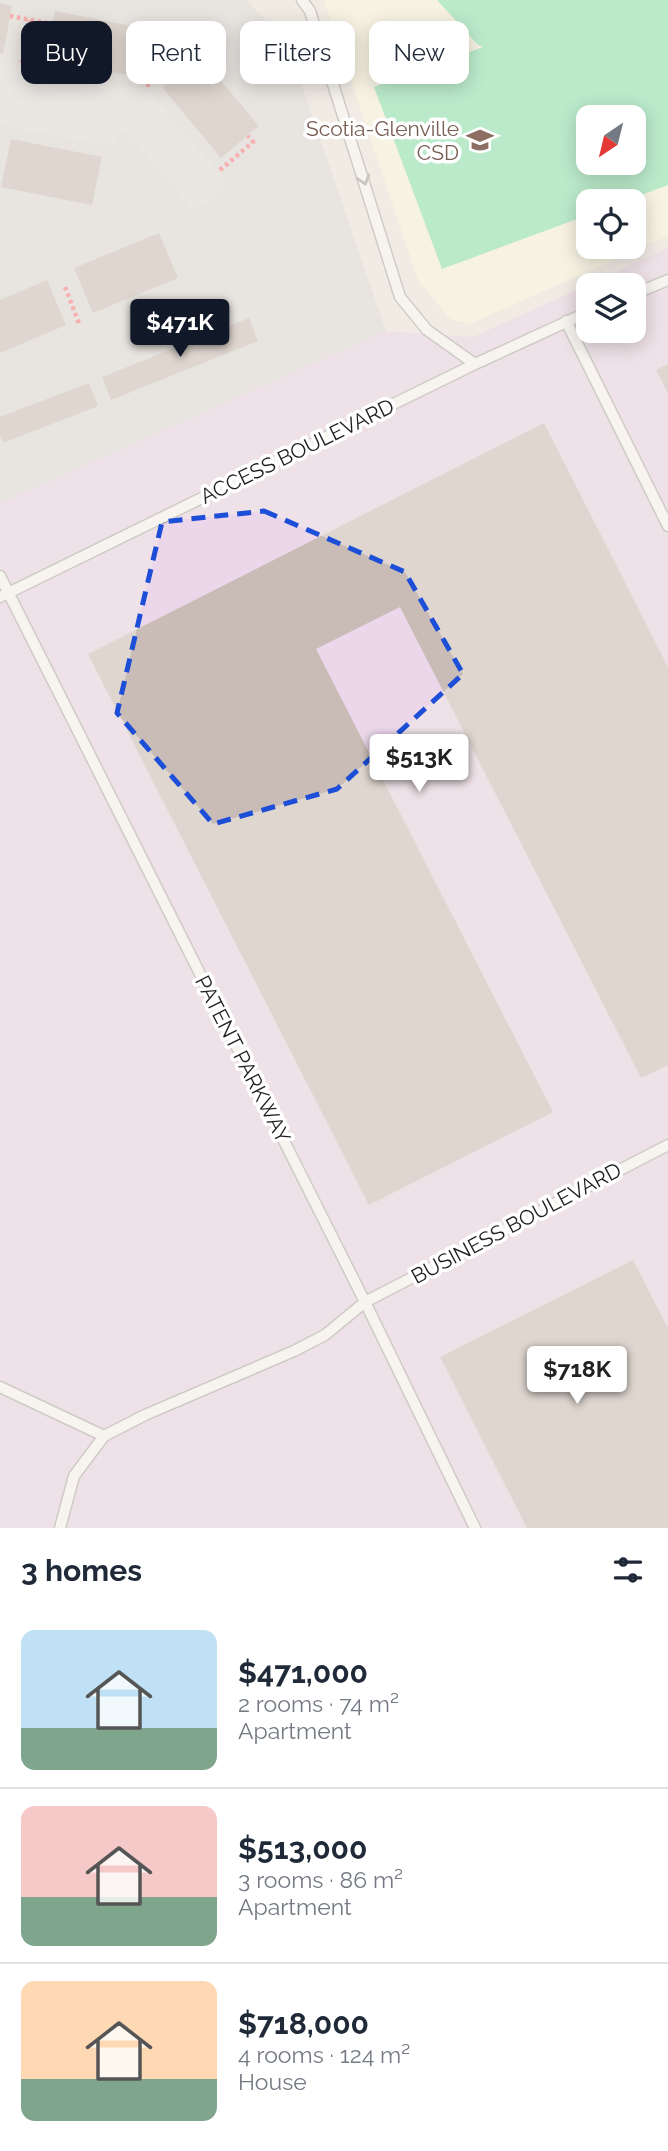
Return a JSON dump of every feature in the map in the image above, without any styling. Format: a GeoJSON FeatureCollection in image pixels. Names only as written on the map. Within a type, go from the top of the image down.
{"type":"FeatureCollection","features":[{"type":"Feature","properties":{"kind":"lane"},"geometry":{"type":"LineString","coordinates":[[302,0],[310,11],[400,297],[427,330],[475,364]]}},
{"type":"Feature","properties":{"kind":"lane"},"geometry":{"type":"LineString","coordinates":[[646,289],[668,280]]}},
{"type":"Feature","properties":{"kind":"lane","name":"ACCESS BOULEVARD"},"geometry":{"type":"LineString","coordinates":[[4,594],[576,317]]}},
{"type":"Feature","properties":{"kind":"lane"},"geometry":{"type":"LineString","coordinates":[[566,321],[668,526]]}},
{"type":"Feature","properties":{"kind":"lane","name":"PATENT PARKWAY"},"geometry":{"type":"LineString","coordinates":[[0,576],[4,594],[365,1302],[475,1528]]}},
{"type":"Feature","properties":{"kind":"lane","name":"BUSINESS BOULEVARD"},"geometry":{"type":"LineString","coordinates":[[104,1436],[145,1415],[294,1351],[325,1335],[365,1302],[668,1145]]}},
{"type":"Feature","properties":{"kind":"lane"},"geometry":{"type":"LineString","coordinates":[[0,1387],[104,1436],[74,1476],[60,1528]]}},
{"type":"Feature","properties":{"kind":"path"},"geometry":{"type":"LineString","coordinates":[[10,16],[35,21]]}},
{"type":"Feature","properties":{"kind":"path"},"geometry":{"type":"LineString","coordinates":[[220,170],[253,142],[248,136]]}},
{"type":"Feature","properties":{"kind":"path"},"geometry":{"type":"LineString","coordinates":[[65,287],[80,326]]}},
{"type":"Feature","properties":{"kind":"highlighted area"},"geometry":{"type":"Polygon","coordinates":[[[264,511],[405,572],[463,674],[337,789],[213,824],[117,713],[162,522],[264,511]]]}},
{"type":"Feature","properties":{"kind":"shaded area"},"geometry":{"type":"Polygon","coordinates":[[[0,0],[246,0],[266,21],[240,21],[240,84],[301,84],[386,331],[0,503],[0,0]]]}},
{"type":"Feature","properties":{"kind":"shaded area","name":"Scotia-Glenville CSD"},"geometry":{"type":"Polygon","coordinates":[[[324,0],[668,0],[668,236],[646,246],[646,189],[576,189],[576,259],[616,259],[585,273],[576,273],[576,277],[470,324],[450,319],[418,280],[352,84],[355,84],[355,21],[331,21],[324,0]]]}},
{"type":"Feature","properties":{"kind":"shaded area"},"geometry":{"type":"Polygon","coordinates":[[[0,62],[21,66],[21,84],[112,84],[149,91],[228,184],[194,212],[127,132],[117,132],[114,147],[0,125],[0,62]]]}},
{"type":"Feature","properties":{"kind":"shaded area"},"geometry":{"type":"Polygon","coordinates":[[[668,248],[668,1528],[0,1528],[0,503],[386,331],[473,337],[576,290],[576,343],[646,343],[646,273],[613,273],[668,248]]]}},
{"type":"Feature","properties":{"kind":"green space","name":"Scotia-Glenville CSD"},"geometry":{"type":"Polygon","coordinates":[[[437,0],[668,0],[668,185],[646,193],[646,189],[576,189],[576,219],[442,269],[374,87],[382,84],[469,84],[469,52],[483,47],[469,35],[469,21],[456,21],[437,0]]]}},
{"type":"Feature","properties":{"kind":"building"},"geometry":{"type":"Polygon","coordinates":[[[0,3],[12,6],[3,54],[0,53],[0,3]]]}},
{"type":"Feature","properties":{"kind":"building"},"geometry":{"type":"Polygon","coordinates":[[[55,11],[106,21],[53,21],[55,11]]]}},
{"type":"Feature","properties":{"kind":"building"},"geometry":{"type":"Polygon","coordinates":[[[112,22],[126,25],[126,75],[112,72],[112,22]]]}},
{"type":"Feature","properties":{"kind":"building"},"geometry":{"type":"Polygon","coordinates":[[[166,84],[224,84],[259,126],[221,158],[162,87],[166,84]]]}},
{"type":"Feature","properties":{"kind":"building"},"geometry":{"type":"Polygon","coordinates":[[[11,139],[102,157],[92,205],[1,187],[11,139]]]}},
{"type":"Feature","properties":{"kind":"building"},"geometry":{"type":"Polygon","coordinates":[[[159,233],[178,278],[93,313],[74,268],[159,233]]]}},
{"type":"Feature","properties":{"kind":"building"},"geometry":{"type":"Polygon","coordinates":[[[47,280],[66,325],[0,353],[0,300],[47,280]]]}},
{"type":"Feature","properties":{"kind":"building"},"geometry":{"type":"Polygon","coordinates":[[[249,318],[258,341],[111,400],[102,377],[249,318]]]}},
{"type":"Feature","properties":{"kind":"building"},"geometry":{"type":"Polygon","coordinates":[[[668,364],[668,393],[656,370],[668,364]]]}},
{"type":"Feature","properties":{"kind":"building"},"geometry":{"type":"Polygon","coordinates":[[[89,383],[98,406],[3,443],[0,436],[0,417],[89,383]]]}},
{"type":"Feature","properties":{"kind":"building"},"geometry":{"type":"Polygon","coordinates":[[[544,423],[668,667],[668,1065],[641,1078],[400,607],[316,649],[553,1112],[369,1205],[88,654],[544,423]]]}},
{"type":"Feature","properties":{"kind":"building"},"geometry":{"type":"Polygon","coordinates":[[[633,1260],[668,1328],[668,1528],[527,1528],[440,1357],[633,1260]]]}},
{"type":"Feature","properties":{"kind":"place","name":"Scotia-Glenville CSD"},"geometry":{"type":"Point","coordinates":[480,140]}}]}
